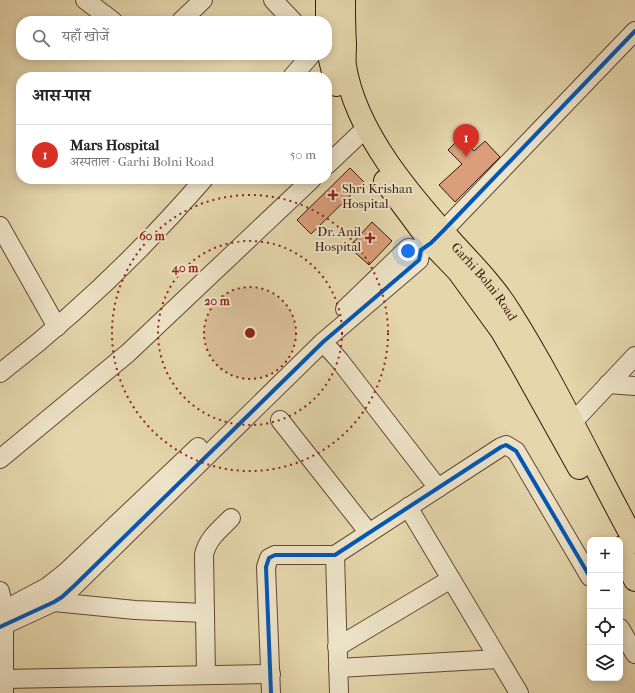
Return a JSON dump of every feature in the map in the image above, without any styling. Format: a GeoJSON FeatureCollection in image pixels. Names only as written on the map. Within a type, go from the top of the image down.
{"type":"FeatureCollection","features":[{"type":"Feature","properties":{"kind":"main road","name":"Garhi Bolni Road"},"geometry":{"type":"LineString","coordinates":[[327,0],[327,16]]}},
{"type":"Feature","properties":{"kind":"main road","name":"Garhi Bolni Road"},"geometry":{"type":"LineString","coordinates":[[332,43],[344,0]]}},
{"type":"Feature","properties":{"kind":"main road","name":"Garhi Bolni Road"},"geometry":{"type":"LineString","coordinates":[[330,60],[355,103],[361,132],[404,184],[432,241],[496,291],[526,338],[615,537]]}},
{"type":"Feature","properties":{"kind":"main road","name":"Garhi Bolni Road"},"geometry":{"type":"LineString","coordinates":[[566,428],[635,542]]}},
{"type":"Feature","properties":{"kind":"main road"},"geometry":{"type":"LineString","coordinates":[[623,554],[635,580]]}},
{"type":"Feature","properties":{"kind":"street"},"geometry":{"type":"LineString","coordinates":[[85,0],[107,16]]}},
{"type":"Feature","properties":{"kind":"street"},"geometry":{"type":"LineString","coordinates":[[186,16],[203,0]]}},
{"type":"Feature","properties":{"kind":"street"},"geometry":{"type":"LineString","coordinates":[[273,0],[288,16]]}},
{"type":"Feature","properties":{"kind":"street"},"geometry":{"type":"LineString","coordinates":[[2,618],[54,602],[74,586],[323,342],[419,260],[432,241],[635,31]]}},
{"type":"Feature","properties":{"kind":"street"},"geometry":{"type":"LineString","coordinates":[[301,72],[323,60]]}},
{"type":"Feature","properties":{"kind":"street"},"geometry":{"type":"LineString","coordinates":[[332,160],[361,132]]}},
{"type":"Feature","properties":{"kind":"street"},"geometry":{"type":"LineString","coordinates":[[0,373],[57,328],[157,231],[199,184]]}},
{"type":"Feature","properties":{"kind":"street"},"geometry":{"type":"LineString","coordinates":[[0,459],[128,353],[307,184]]}},
{"type":"Feature","properties":{"kind":"street"},"geometry":{"type":"LineString","coordinates":[[0,226],[57,328]]}},
{"type":"Feature","properties":{"kind":"street"},"geometry":{"type":"LineString","coordinates":[[2,618],[66,572],[408,248],[432,241]]}},
{"type":"Feature","properties":{"kind":"street"},"geometry":{"type":"LineString","coordinates":[[323,342],[340,361],[438,488]]}},
{"type":"Feature","properties":{"kind":"street"},"geometry":{"type":"LineString","coordinates":[[566,428],[635,356]]}},
{"type":"Feature","properties":{"kind":"street"},"geometry":{"type":"LineString","coordinates":[[608,384],[635,386]]}},
{"type":"Feature","properties":{"kind":"street"},"geometry":{"type":"LineString","coordinates":[[280,420],[369,534]]}},
{"type":"Feature","properties":{"kind":"street"},"geometry":{"type":"LineString","coordinates":[[271,693],[266,567],[269,558],[275,555],[335,555],[506,445],[512,447],[516,451],[588,573]]}},
{"type":"Feature","properties":{"kind":"street"},"geometry":{"type":"LineString","coordinates":[[408,507],[519,693]]}},
{"type":"Feature","properties":{"kind":"street"},"geometry":{"type":"LineString","coordinates":[[206,675],[205,548],[208,542],[231,518]]}},
{"type":"Feature","properties":{"kind":"street"},"geometry":{"type":"LineString","coordinates":[[335,555],[338,693]]}},
{"type":"Feature","properties":{"kind":"street"},"geometry":{"type":"LineString","coordinates":[[337,646],[451,579]]}},
{"type":"Feature","properties":{"kind":"street"},"geometry":{"type":"LineString","coordinates":[[0,591],[4,686],[206,675],[271,674]]}},
{"type":"Feature","properties":{"kind":"street"},"geometry":{"type":"LineString","coordinates":[[54,602],[135,610],[205,613]]}},
{"type":"Feature","properties":{"kind":"street"},"geometry":{"type":"LineString","coordinates":[[623,633],[635,654]]}},
{"type":"Feature","properties":{"kind":"street"},"geometry":{"type":"LineString","coordinates":[[338,668],[498,659]]}},
{"type":"Feature","properties":{"kind":"building"},"geometry":{"type":"Polygon","coordinates":[[[461,137],[474,151],[485,141],[500,157],[455,202],[439,185],[462,164],[448,150],[461,137]]]}},
{"type":"Feature","properties":{"kind":"building"},"geometry":{"type":"Polygon","coordinates":[[[350,168],[364,182],[311,234],[297,220],[350,168]]]}},
{"type":"Feature","properties":{"kind":"building"},"geometry":{"type":"Polygon","coordinates":[[[372,222],[392,241],[369,265],[349,247],[372,222]]]}},
{"type":"Feature","properties":{"kind":"cycle path"},"geometry":{"type":"LineString","coordinates":[[0,627],[54,602],[74,586],[323,342],[419,260],[421,250],[431,243],[443,231],[635,31]]}},
{"type":"Feature","properties":{"kind":"cycle path"},"geometry":{"type":"LineString","coordinates":[[271,693],[266,567],[269,558],[275,555],[335,555],[506,445],[516,451],[588,573]]}},
{"type":"Feature","properties":{"kind":"place","name":"Mars Hospital"},"geometry":{"type":"Point","coordinates":[466,157]}},
{"type":"Feature","properties":{"kind":"place","name":"Shri Krishan Hospital"},"geometry":{"type":"Point","coordinates":[333,195]}},
{"type":"Feature","properties":{"kind":"place","name":"Dr. Anil Hospital"},"geometry":{"type":"Point","coordinates":[370,238]}}]}
